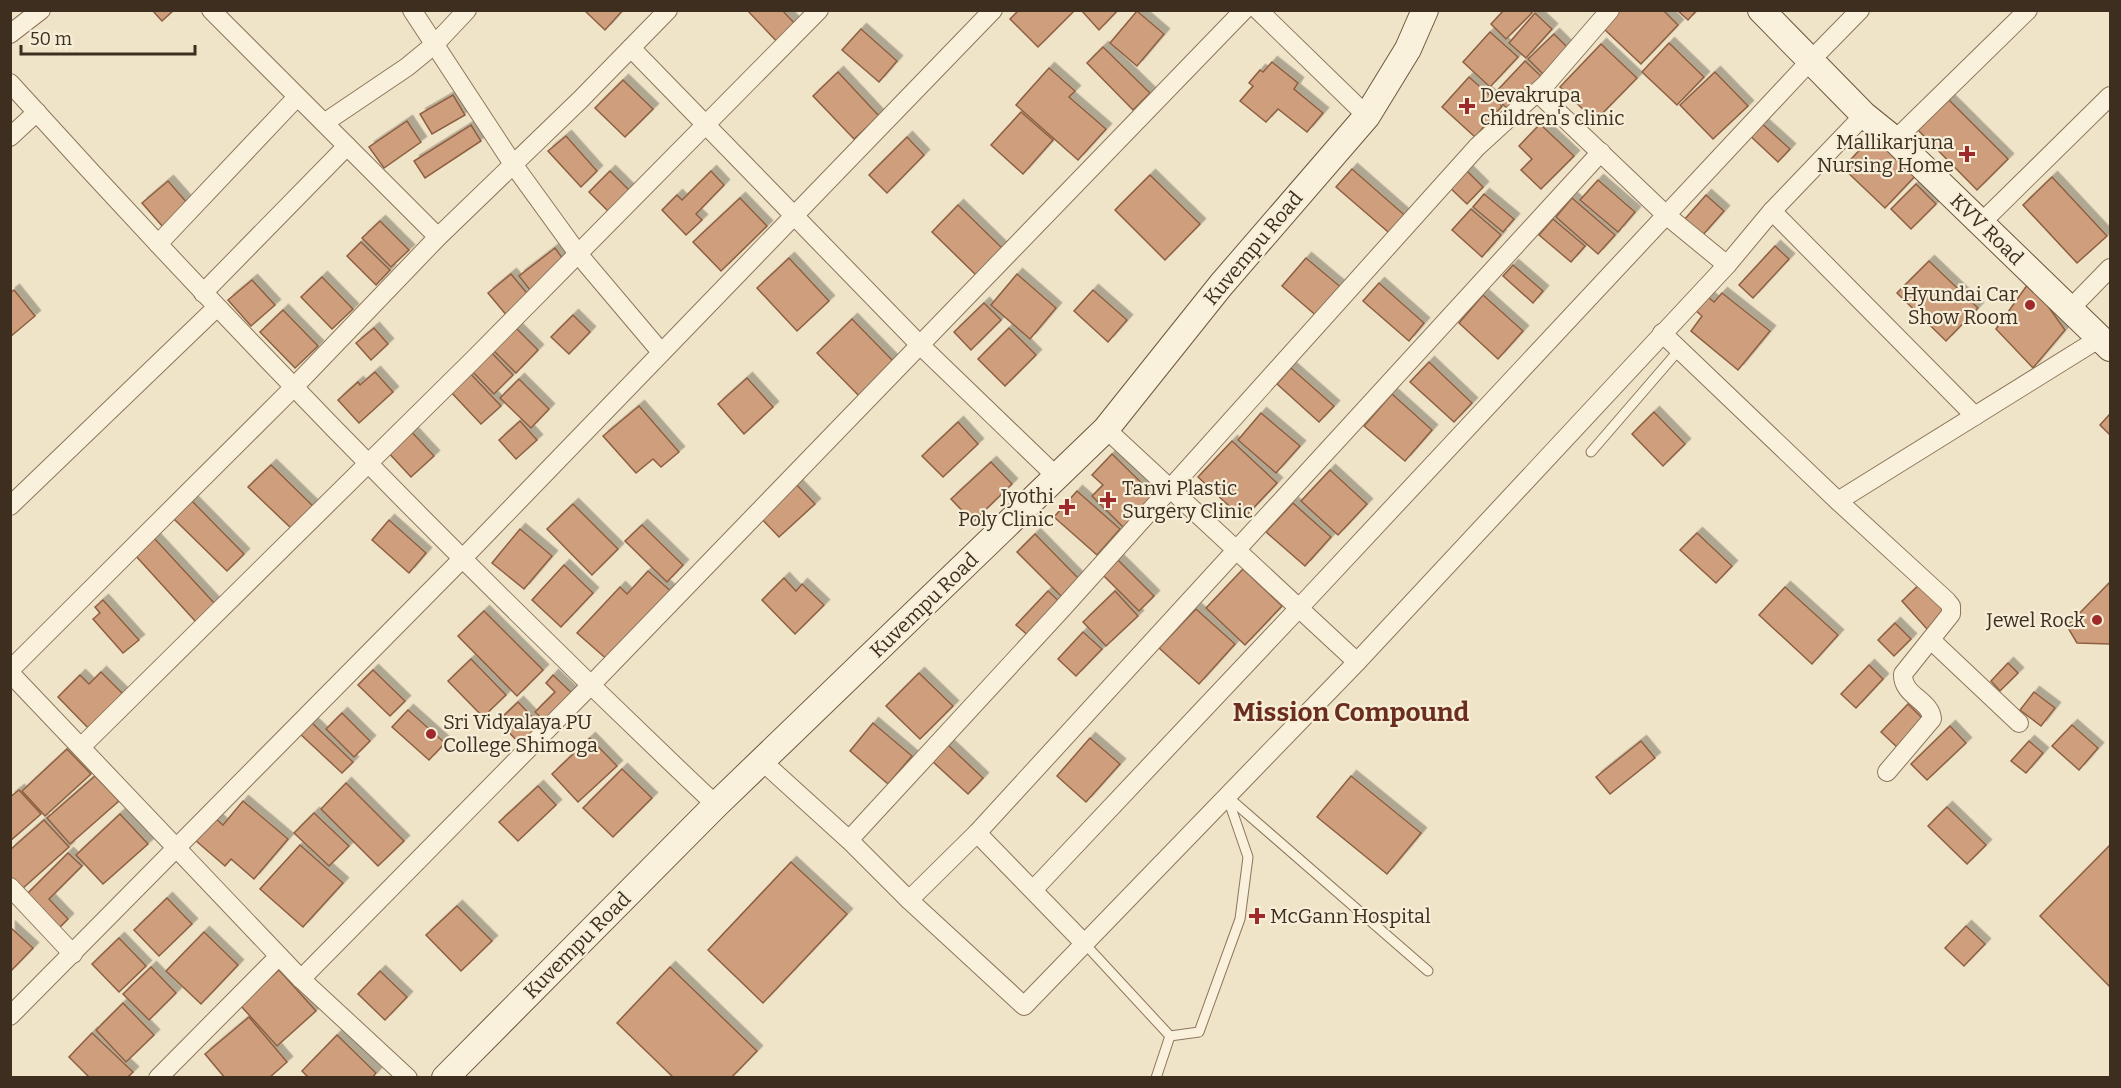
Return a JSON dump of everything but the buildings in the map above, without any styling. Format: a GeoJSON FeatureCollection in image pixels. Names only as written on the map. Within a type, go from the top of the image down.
{"type":"FeatureCollection","features":[{"type":"Feature","properties":{"kind":"main road","name":"Kuvempu Road"},"geometry":{"type":"LineString","coordinates":[[445,1077],[716,805],[1106,429],[1221,285],[1366,116],[1408,50],[1425,10]]}},
{"type":"Feature","properties":{"kind":"main road","name":"KVV Road"},"geometry":{"type":"LineString","coordinates":[[1761,10],[1864,115],[1895,141],[2105,343]]}},
{"type":"Feature","properties":{"kind":"street"},"geometry":{"type":"LineString","coordinates":[[10,34],[41,10]]}},
{"type":"Feature","properties":{"kind":"street"},"geometry":{"type":"LineString","coordinates":[[211,10],[438,237]]}},
{"type":"Feature","properties":{"kind":"street"},"geometry":{"type":"LineString","coordinates":[[412,10],[513,164],[579,255],[661,352]]}},
{"type":"Feature","properties":{"kind":"street"},"geometry":{"type":"LineString","coordinates":[[324,123],[407,68],[435,44],[467,10]]}},
{"type":"Feature","properties":{"kind":"street"},"geometry":{"type":"LineString","coordinates":[[408,1077],[301,979],[10,672],[294,387],[438,237],[668,10]]}},
{"type":"Feature","properties":{"kind":"street"},"geometry":{"type":"LineString","coordinates":[[81,747],[579,255],[819,10]]}},
{"type":"Feature","properties":{"kind":"street"},"geometry":{"type":"LineString","coordinates":[[10,1016],[463,558],[993,10]]}},
{"type":"Feature","properties":{"kind":"street"},"geometry":{"type":"LineString","coordinates":[[301,979],[590,686],[1244,10]]}},
{"type":"Feature","properties":{"kind":"street"},"geometry":{"type":"LineString","coordinates":[[1258,10],[1366,116]]}},
{"type":"Feature","properties":{"kind":"street"},"geometry":{"type":"LineString","coordinates":[[849,840],[1171,488],[1477,147],[1538,93],[1610,10]]}},
{"type":"Feature","properties":{"kind":"street"},"geometry":{"type":"LineString","coordinates":[[1034,889],[1860,10]]}},
{"type":"Feature","properties":{"kind":"street"},"geometry":{"type":"LineString","coordinates":[[1895,141],[2028,10]]}},
{"type":"Feature","properties":{"kind":"street"},"geometry":{"type":"LineString","coordinates":[[631,48],[920,345],[1057,477]]}},
{"type":"Feature","properties":{"kind":"street"},"geometry":{"type":"LineString","coordinates":[[10,83],[216,308],[590,686],[716,805]]}},
{"type":"Feature","properties":{"kind":"street"},"geometry":{"type":"LineString","coordinates":[[1538,93],[1666,215],[1727,265]]}},
{"type":"Feature","properties":{"kind":"street"},"geometry":{"type":"LineString","coordinates":[[1981,223],[2110,96]]}},
{"type":"Feature","properties":{"kind":"street"},"geometry":{"type":"LineString","coordinates":[[159,244],[297,97]]}},
{"type":"Feature","properties":{"kind":"street"},"geometry":{"type":"LineString","coordinates":[[10,137],[37,112]]}},
{"type":"Feature","properties":{"kind":"street"},"geometry":{"type":"LineString","coordinates":[[762,761],[1024,1006],[1357,662],[1727,265],[1772,211],[1864,115]]}},
{"type":"Feature","properties":{"kind":"street"},"geometry":{"type":"LineString","coordinates":[[203,293],[347,146]]}},
{"type":"Feature","properties":{"kind":"street"},"geometry":{"type":"LineString","coordinates":[[909,900],[977,833],[1601,152]]}},
{"type":"Feature","properties":{"kind":"street"},"geometry":{"type":"LineString","coordinates":[[1772,211],[1975,416]]}},
{"type":"Feature","properties":{"kind":"street"},"geometry":{"type":"LineString","coordinates":[[2070,309],[2110,268]]}},
{"type":"Feature","properties":{"kind":"street"},"geometry":{"type":"LineString","coordinates":[[10,506],[216,308]]}},
{"type":"Feature","properties":{"kind":"street"},"geometry":{"type":"LineString","coordinates":[[1662,333],[1951,606],[1951,614],[1903,674],[1907,689],[1931,711],[1932,719],[1887,772]]}},
{"type":"Feature","properties":{"kind":"street"},"geometry":{"type":"LineString","coordinates":[[1838,501],[1975,416],[2105,343]]}},
{"type":"Feature","properties":{"kind":"street"},"geometry":{"type":"LineString","coordinates":[[1106,429],[1357,662]]}},
{"type":"Feature","properties":{"kind":"street"},"geometry":{"type":"LineString","coordinates":[[1931,640],[2019,723]]}},
{"type":"Feature","properties":{"kind":"street"},"geometry":{"type":"LineString","coordinates":[[977,833],[1034,889],[1084,943]]}},
{"type":"Feature","properties":{"kind":"street"},"geometry":{"type":"LineString","coordinates":[[10,887],[73,954]]}},
{"type":"Feature","properties":{"kind":"street"},"geometry":{"type":"LineString","coordinates":[[158,1077],[279,956]]}},
{"type":"Feature","properties":{"kind":"lane"},"geometry":{"type":"LineString","coordinates":[[1591,452],[1679,350]]}},
{"type":"Feature","properties":{"kind":"lane"},"geometry":{"type":"LineString","coordinates":[[1227,796],[1428,971]]}},
{"type":"Feature","properties":{"kind":"lane"},"geometry":{"type":"LineString","coordinates":[[1170,1036],[1199,1032],[1240,919],[1248,857],[1227,796]]}},
{"type":"Feature","properties":{"kind":"lane"},"geometry":{"type":"LineString","coordinates":[[1084,943],[1170,1036]]}},
{"type":"Feature","properties":{"kind":"lane"},"geometry":{"type":"LineString","coordinates":[[1156,1077],[1170,1036]]}},
{"type":"Feature","properties":{"kind":"place","name":"Devakrupa children's clinic"},"geometry":{"type":"Point","coordinates":[1467,106]}},
{"type":"Feature","properties":{"kind":"place","name":"Mallikarjuna Nursing Home"},"geometry":{"type":"Point","coordinates":[1967,154]}},
{"type":"Feature","properties":{"kind":"place","name":"Hyundai Car Show Room"},"geometry":{"type":"Point","coordinates":[2030,305]}},
{"type":"Feature","properties":{"kind":"place","name":"Tanvi Plastic Surgery Clinic"},"geometry":{"type":"Point","coordinates":[1108,500]}},
{"type":"Feature","properties":{"kind":"place","name":"Jyothi Poly Clinic"},"geometry":{"type":"Point","coordinates":[1067,507]}},
{"type":"Feature","properties":{"kind":"place","name":"Jewel Rock"},"geometry":{"type":"Point","coordinates":[2097,620]}},
{"type":"Feature","properties":{"kind":"place","name":"Sri Vidyalaya PU College Shimoga"},"geometry":{"type":"Point","coordinates":[431,734]}},
{"type":"Feature","properties":{"kind":"place","name":"McGann Hospital"},"geometry":{"type":"Point","coordinates":[1257,916]}},
{"type":"Feature","properties":{"kind":"district","name":"Mission Compound"},"geometry":{"type":"Point","coordinates":[1351,712]}}]}
